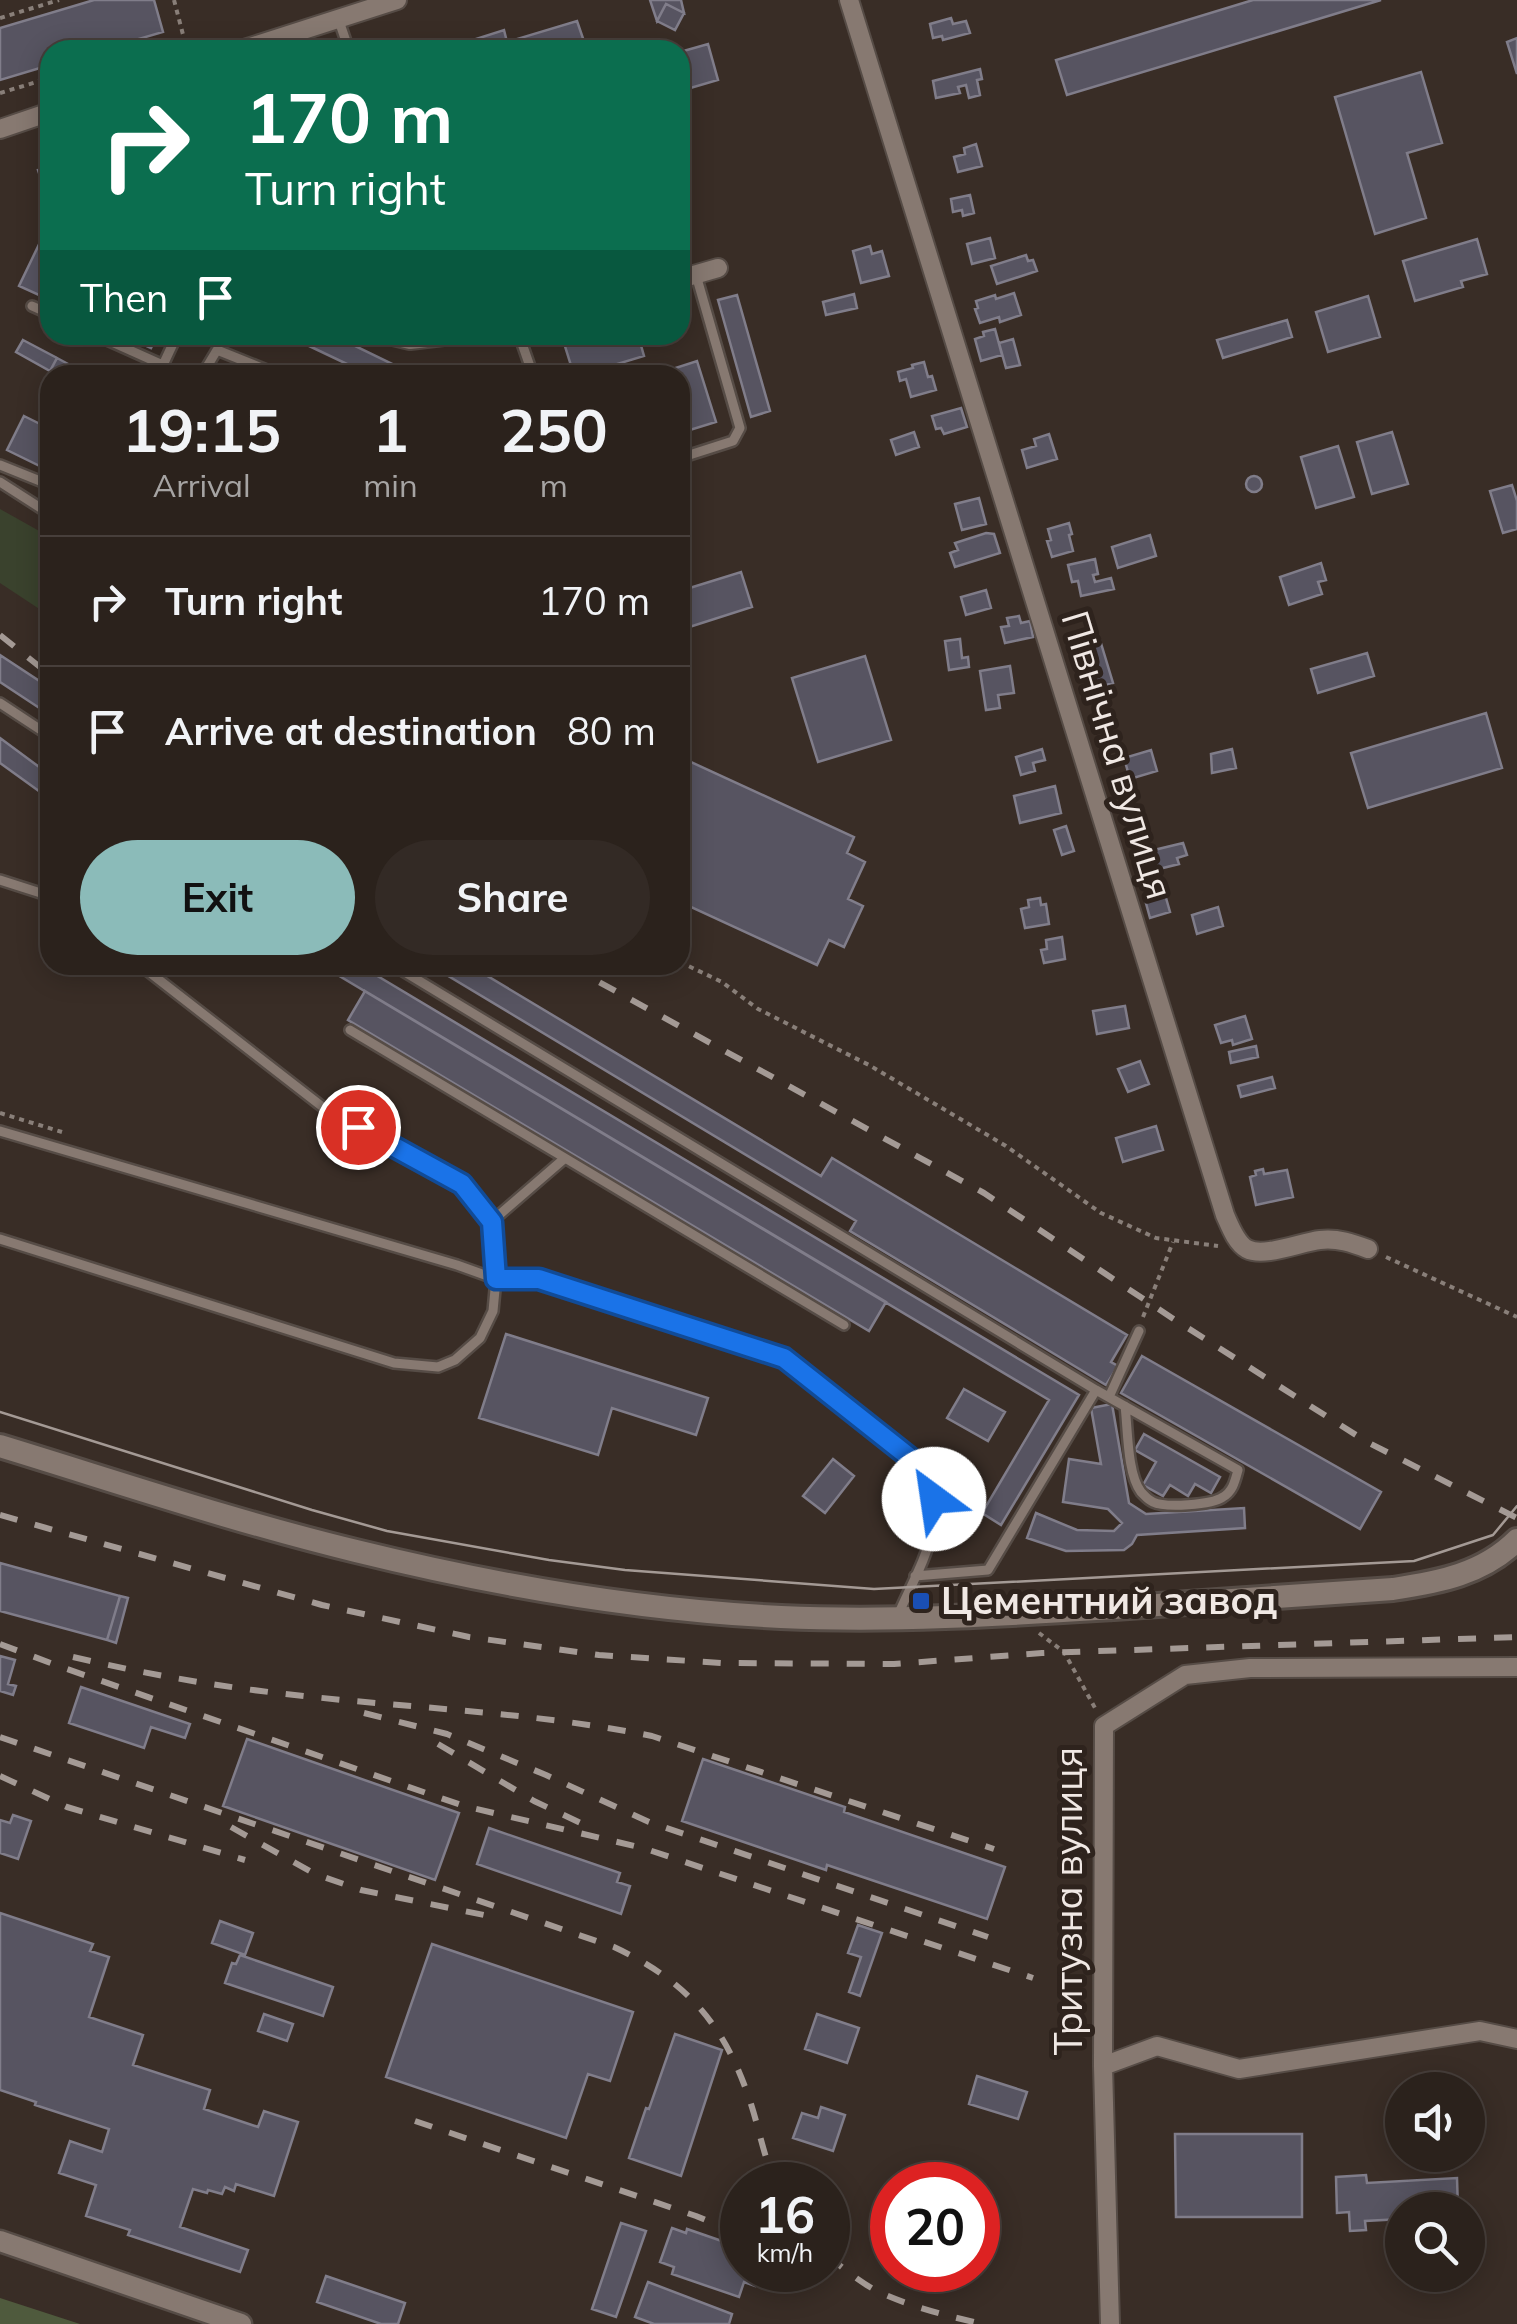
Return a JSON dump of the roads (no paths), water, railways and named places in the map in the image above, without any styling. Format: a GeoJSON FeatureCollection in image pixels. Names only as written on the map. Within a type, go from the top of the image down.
{"type":"FeatureCollection","features":[{"type":"Feature","properties":{"kind":"main road"},"geometry":{"type":"LineString","coordinates":[[0,1446],[264,1526],[465,1575],[676,1608],[779,1617],[896,1620],[1432,1584],[1492,1561],[1517,1540]]}},
{"type":"Feature","properties":{"kind":"street"},"geometry":{"type":"LineString","coordinates":[[299,40],[338,18],[397,0]]}},
{"type":"Feature","properties":{"kind":"street","name":"Північна вулиця"},"geometry":{"type":"LineString","coordinates":[[849,0],[1225,1215],[1248,1249],[1265,1252],[1321,1240],[1342,1240],[1368,1249]]}},
{"type":"Feature","properties":{"kind":"street"},"geometry":{"type":"LineString","coordinates":[[0,128],[40,115]]}},
{"type":"Feature","properties":{"kind":"street"},"geometry":{"type":"LineString","coordinates":[[690,276],[718,268]]}},
{"type":"Feature","properties":{"kind":"street","name":"Тритузна вулиця"},"geometry":{"type":"LineString","coordinates":[[1110,2324],[1104,2066],[1104,1726],[1185,1675],[1250,1668],[1517,1667]]}},
{"type":"Feature","properties":{"kind":"street"},"geometry":{"type":"LineString","coordinates":[[1104,2066],[1157,2046],[1239,2069],[1480,2032],[1517,2039]]}},
{"type":"Feature","properties":{"kind":"street"},"geometry":{"type":"LineString","coordinates":[[0,2241],[241,2324]]}},
{"type":"Feature","properties":{"kind":"lane"},"geometry":{"type":"LineString","coordinates":[[338,18],[346,40]]}},
{"type":"Feature","properties":{"kind":"lane"},"geometry":{"type":"LineString","coordinates":[[690,283],[740,428],[733,441],[690,455]]}},
{"type":"Feature","properties":{"kind":"lane"},"geometry":{"type":"LineString","coordinates":[[32,306],[40,310]]}},
{"type":"Feature","properties":{"kind":"lane"},"geometry":{"type":"LineString","coordinates":[[118,345],[161,365]]}},
{"type":"Feature","properties":{"kind":"lane"},"geometry":{"type":"LineString","coordinates":[[208,365],[217,350],[255,365]]}},
{"type":"Feature","properties":{"kind":"lane"},"geometry":{"type":"LineString","coordinates":[[0,465],[40,481]]}},
{"type":"Feature","properties":{"kind":"lane"},"geometry":{"type":"LineString","coordinates":[[0,482],[40,508]]}},
{"type":"Feature","properties":{"kind":"lane"},"geometry":{"type":"LineString","coordinates":[[0,703],[40,729]]}},
{"type":"Feature","properties":{"kind":"lane"},"geometry":{"type":"LineString","coordinates":[[0,880],[40,893]]}},
{"type":"Feature","properties":{"kind":"lane"},"geometry":{"type":"LineString","coordinates":[[0,1239],[394,1363],[438,1367],[455,1360],[480,1338],[493,1310],[496,1279],[492,1222],[462,1184],[324,1108],[153,975]]}},
{"type":"Feature","properties":{"kind":"lane"},"geometry":{"type":"LineString","coordinates":[[409,975],[1109,1398],[1125,1406],[1238,1470],[1234,1485],[1213,1502],[1172,1506],[1153,1502],[1132,1475],[1125,1406]]}},
{"type":"Feature","properties":{"kind":"lane"},"geometry":{"type":"LineString","coordinates":[[350,1030],[844,1325]]}},
{"type":"Feature","properties":{"kind":"lane"},"geometry":{"type":"LineString","coordinates":[[0,1131],[496,1279],[539,1279],[784,1358],[923,1468],[934,1499],[933,1535],[896,1620]]}},
{"type":"Feature","properties":{"kind":"lane"},"geometry":{"type":"LineString","coordinates":[[492,1222],[564,1158]]}},
{"type":"Feature","properties":{"kind":"lane"},"geometry":{"type":"LineString","coordinates":[[1109,1398],[1139,1330]]}},
{"type":"Feature","properties":{"kind":"lane"},"geometry":{"type":"LineString","coordinates":[[915,1576],[988,1570],[1096,1390]]}},
{"type":"Feature","properties":{"kind":"tram line"},"geometry":{"type":"LineString","coordinates":[[0,1412],[387,1531],[625,1570],[874,1589],[1414,1561],[1493,1535],[1517,1506]]}},
{"type":"Feature","properties":{"kind":"railway"},"geometry":{"type":"LineString","coordinates":[[0,635],[40,667]]}},
{"type":"Feature","properties":{"kind":"railway"},"geometry":{"type":"LineString","coordinates":[[586,975],[984,1193],[1367,1442],[1517,1518]]}},
{"type":"Feature","properties":{"kind":"railway"},"geometry":{"type":"LineString","coordinates":[[0,1515],[322,1605],[469,1637],[599,1655],[721,1663],[894,1664],[1042,1653],[1517,1637]]}},
{"type":"Feature","properties":{"kind":"railway"},"geometry":{"type":"LineString","coordinates":[[0,1644],[464,1806],[643,1848],[1033,1978]]}},
{"type":"Feature","properties":{"kind":"railway"},"geometry":{"type":"LineString","coordinates":[[73,1657],[252,1690],[512,1715],[652,1736],[994,1849]]}},
{"type":"Feature","properties":{"kind":"railway"},"geometry":{"type":"LineString","coordinates":[[364,1713],[447,1734],[649,1822],[988,1937]]}},
{"type":"Feature","properties":{"kind":"railway"},"geometry":{"type":"LineString","coordinates":[[0,1737],[614,1947],[640,1961],[684,1992],[716,2030],[741,2077],[768,2162]]}},
{"type":"Feature","properties":{"kind":"railway"},"geometry":{"type":"LineString","coordinates":[[438,1744],[534,1801],[587,1826]]}},
{"type":"Feature","properties":{"kind":"railway"},"geometry":{"type":"LineString","coordinates":[[0,1776],[67,1807],[245,1860]]}},
{"type":"Feature","properties":{"kind":"railway"},"geometry":{"type":"LineString","coordinates":[[231,1827],[315,1874],[361,1890],[484,1915]]}},
{"type":"Feature","properties":{"kind":"railway"},"geometry":{"type":"LineString","coordinates":[[415,2121],[720,2226]]}},
{"type":"Feature","properties":{"kind":"railway"},"geometry":{"type":"LineString","coordinates":[[850,2273],[881,2293],[982,2324]]}},
{"type":"Feature","properties":{"kind":"place","name":"Цементний завод"},"geometry":{"type":"Point","coordinates":[921,1601]}}]}
